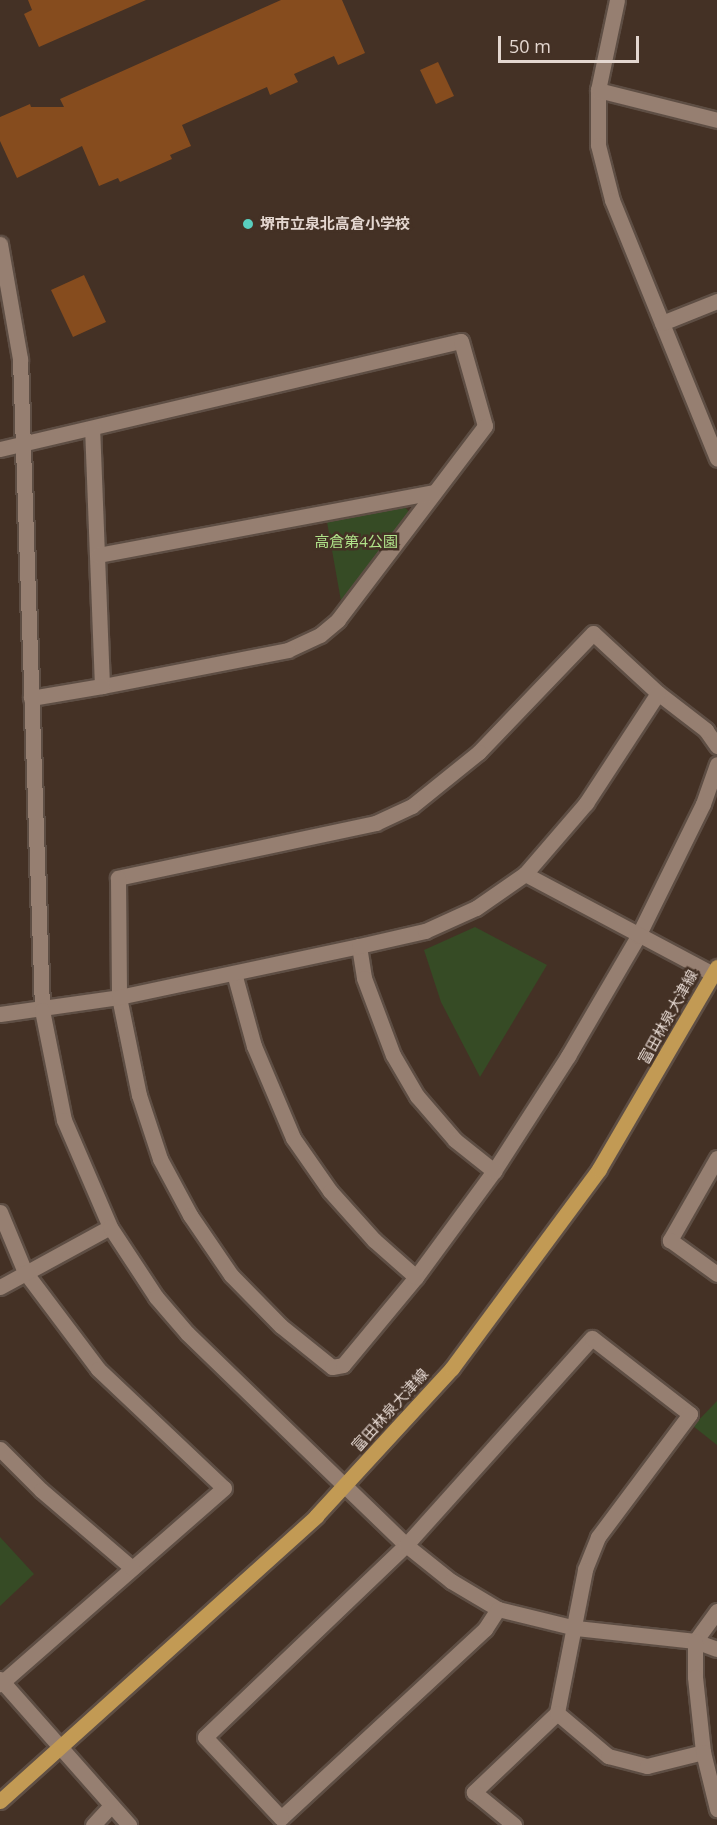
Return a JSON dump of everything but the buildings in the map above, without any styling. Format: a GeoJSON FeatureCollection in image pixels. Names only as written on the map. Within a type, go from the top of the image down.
{"type":"FeatureCollection","features":[{"type":"Feature","properties":{"kind":"main road","name":"富田林泉大津線"},"geometry":{"type":"LineString","coordinates":[[0,1801],[62,1748],[345,1486],[444,1377],[532,1264],[599,1169],[716,972]]}},
{"type":"Feature","properties":{"kind":"street"},"geometry":{"type":"LineString","coordinates":[[616,0],[598,90],[598,145],[612,200],[717,459]]}},
{"type":"Feature","properties":{"kind":"street"},"geometry":{"type":"LineString","coordinates":[[598,90],[717,120]]}},
{"type":"Feature","properties":{"kind":"street"},"geometry":{"type":"LineString","coordinates":[[0,244],[20,359],[42,1010],[64,1120],[110,1227],[156,1297],[187,1333],[406,1545],[451,1581],[498,1609],[576,1628],[695,1641],[717,1649]]}},
{"type":"Feature","properties":{"kind":"street"},"geometry":{"type":"LineString","coordinates":[[662,323],[717,301]]}},
{"type":"Feature","properties":{"kind":"street"},"geometry":{"type":"LineString","coordinates":[[0,449],[461,341],[485,426],[338,620],[320,635],[288,650],[31,698]]}},
{"type":"Feature","properties":{"kind":"street"},"geometry":{"type":"LineString","coordinates":[[92,428],[102,686]]}},
{"type":"Feature","properties":{"kind":"street"},"geometry":{"type":"LineString","coordinates":[[98,555],[434,492]]}},
{"type":"Feature","properties":{"kind":"street"},"geometry":{"type":"LineString","coordinates":[[717,746],[706,730],[658,693],[593,633],[479,752],[412,806],[376,823],[118,879],[119,997],[139,1095],[160,1159],[190,1215],[231,1275],[281,1326],[332,1368],[343,1365],[416,1277],[494,1171],[638,936],[703,804],[717,764]]}},
{"type":"Feature","properties":{"kind":"street"},"geometry":{"type":"LineString","coordinates":[[0,1014],[42,1010],[119,997],[359,946],[425,931],[476,909],[525,874],[586,803],[658,693]]}},
{"type":"Feature","properties":{"kind":"street"},"geometry":{"type":"LineString","coordinates":[[525,874],[638,936],[716,972]]}},
{"type":"Feature","properties":{"kind":"street"},"geometry":{"type":"LineString","coordinates":[[359,946],[364,978],[393,1055],[417,1096],[455,1140],[494,1171]]}},
{"type":"Feature","properties":{"kind":"street"},"geometry":{"type":"LineString","coordinates":[[234,973],[254,1046],[293,1138],[330,1191],[374,1240],[416,1277]]}},
{"type":"Feature","properties":{"kind":"street"},"geometry":{"type":"LineString","coordinates":[[717,1158],[670,1240],[717,1274]]}},
{"type":"Feature","properties":{"kind":"street"},"geometry":{"type":"LineString","coordinates":[[0,1212],[25,1272],[98,1369],[224,1488],[1,1682],[129,1825]]}},
{"type":"Feature","properties":{"kind":"street"},"geometry":{"type":"LineString","coordinates":[[0,1287],[110,1227]]}},
{"type":"Feature","properties":{"kind":"street"},"geometry":{"type":"LineString","coordinates":[[498,1609],[485,1629],[281,1818],[205,1737],[406,1545],[592,1338],[690,1414],[598,1537],[585,1570],[576,1628],[557,1713],[474,1792],[514,1825]]}},
{"type":"Feature","properties":{"kind":"street"},"geometry":{"type":"LineString","coordinates":[[0,1449],[41,1490],[132,1568]]}},
{"type":"Feature","properties":{"kind":"street"},"geometry":{"type":"LineString","coordinates":[[717,1611],[695,1641],[703,1752],[717,1809]]}},
{"type":"Feature","properties":{"kind":"street"},"geometry":{"type":"LineString","coordinates":[[557,1713],[608,1756],[647,1766],[703,1752]]}},
{"type":"Feature","properties":{"kind":"street"},"geometry":{"type":"LineString","coordinates":[[93,1825],[111,1806]]}},
{"type":"Feature","properties":{"kind":"green space","name":"高倉第4公園"},"geometry":{"type":"Polygon","coordinates":[[[404,506],[410,513],[341,601],[327,522],[404,506]]]}},
{"type":"Feature","properties":{"kind":"green space"},"geometry":{"type":"Polygon","coordinates":[[[475,927],[547,965],[480,1077],[441,1002],[424,950],[475,927]]]}},
{"type":"Feature","properties":{"kind":"green space"},"geometry":{"type":"Polygon","coordinates":[[[717,1401],[717,1445],[693,1426],[717,1401]]]}},
{"type":"Feature","properties":{"kind":"green space"},"geometry":{"type":"Polygon","coordinates":[[[0,1537],[34,1574],[0,1606],[0,1537]]]}},
{"type":"Feature","properties":{"kind":"place","name":"堺市立泉北高倉小学校"},"geometry":{"type":"Point","coordinates":[248,224]}}]}
